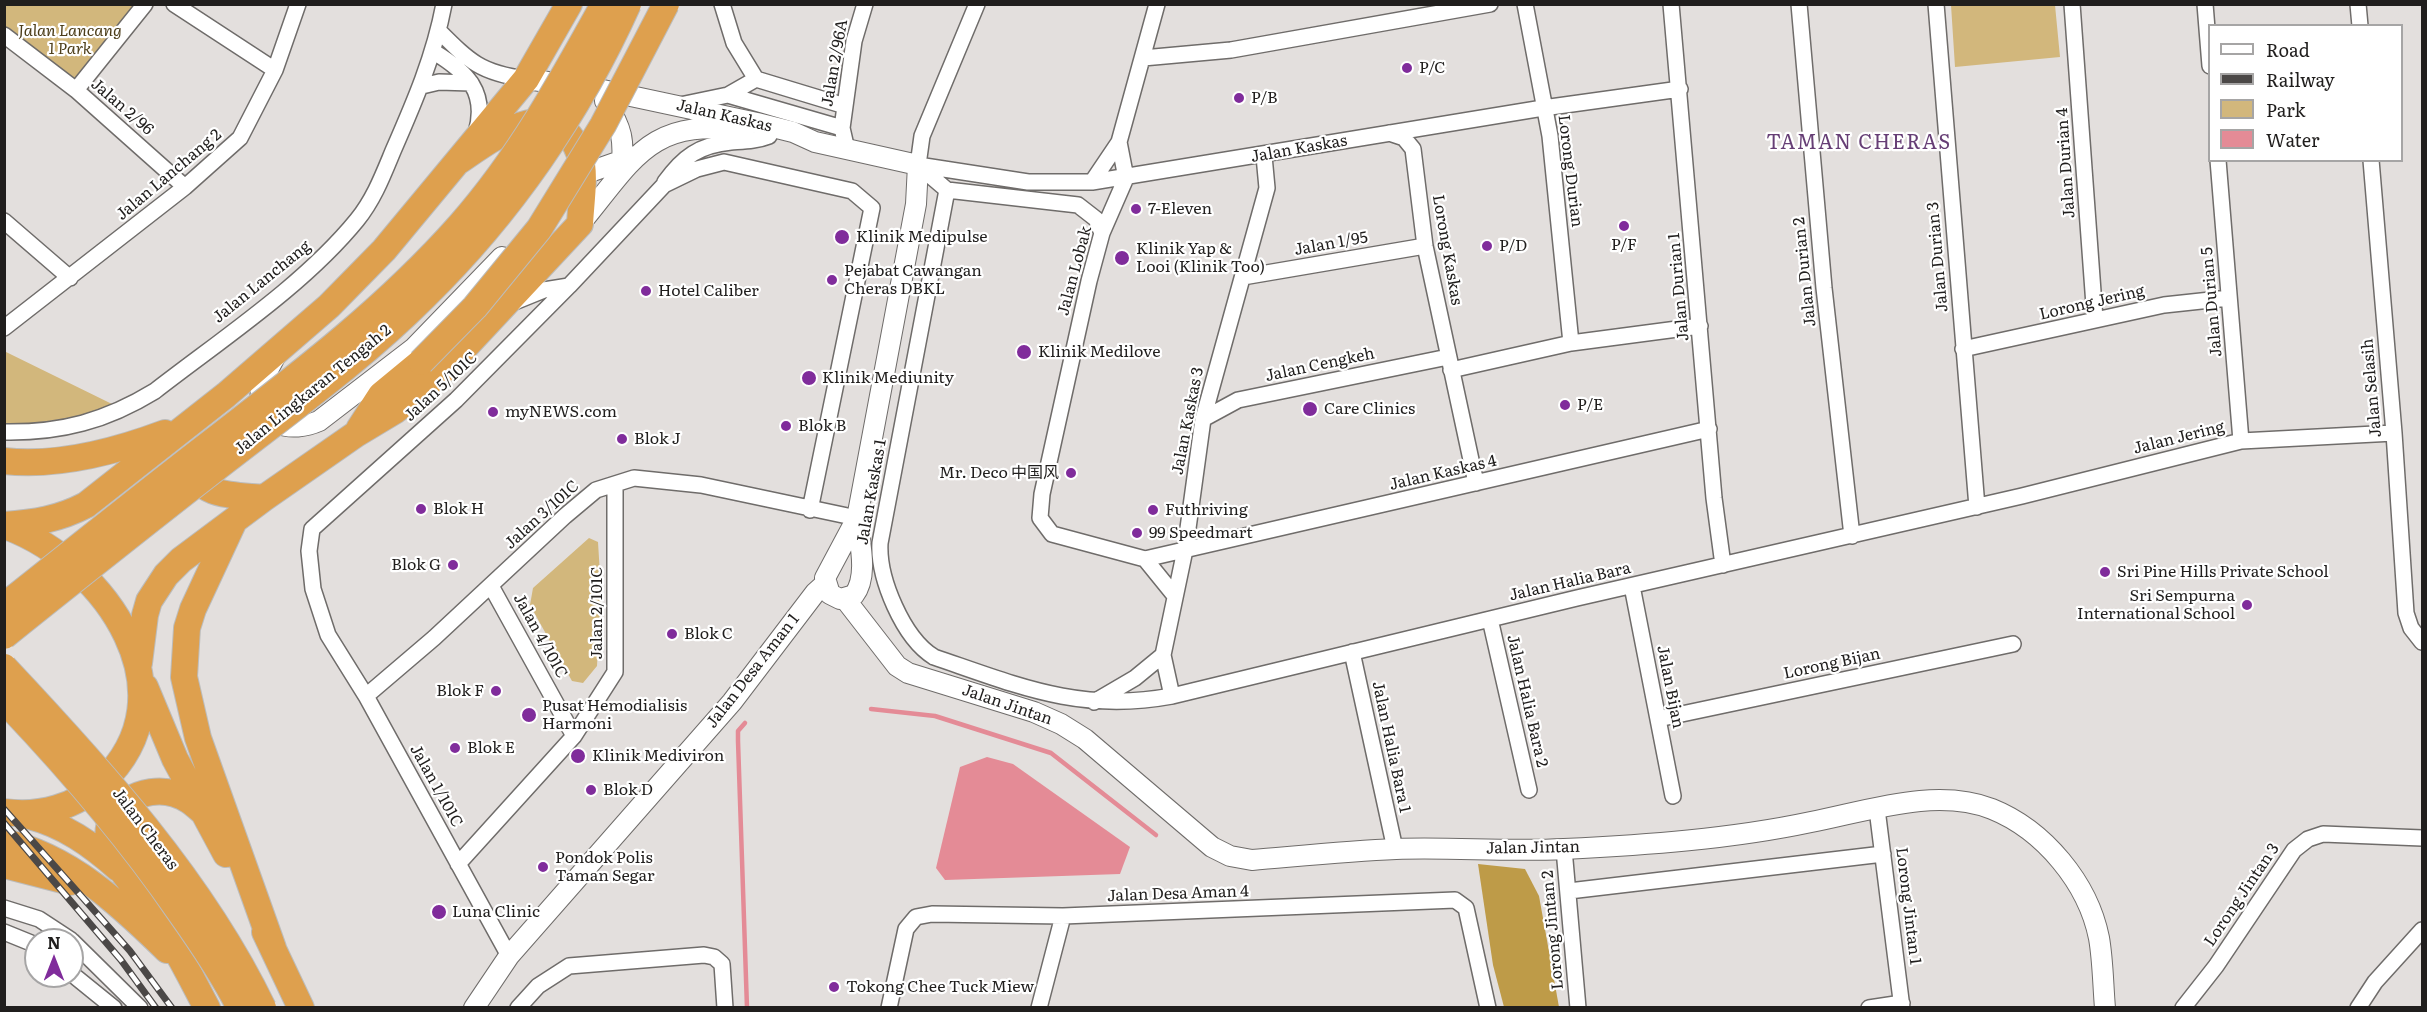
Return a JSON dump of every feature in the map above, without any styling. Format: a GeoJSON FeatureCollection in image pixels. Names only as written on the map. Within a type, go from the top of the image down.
{"type":"FeatureCollection","features":[{"type":"Feature","properties":{"kind":"highway"},"geometry":{"type":"LineString","coordinates":[[4,525],[41,523],[66,516],[86,505],[226,394],[329,306],[384,250],[526,79],[569,4]]}},
{"type":"Feature","properties":{"kind":"highway","name":"Jalan Lingkaran Tengah 2"},"geometry":{"type":"LineString","coordinates":[[4,606],[339,344],[411,279],[462,223],[524,142],[552,99],[604,4]]}},
{"type":"Feature","properties":{"kind":"highway","name":"Jalan Lingkaran Tengah 2"},"geometry":{"type":"LineString","coordinates":[[4,636],[353,362],[425,297],[478,240],[548,149],[572,111],[627,4]]}},
{"type":"Feature","properties":{"kind":"highway"},"geometry":{"type":"LineString","coordinates":[[356,434],[381,395],[421,362],[475,307],[539,229],[603,125],[666,4]]}},
{"type":"Feature","properties":{"kind":"highway"},"geometry":{"type":"LineString","coordinates":[[10,813],[45,812],[71,804],[96,788],[116,769],[130,749],[138,725],[145,615],[157,587],[181,560],[264,498],[356,434],[396,410],[439,375],[506,306],[580,224],[580,156],[570,138],[556,125],[540,122],[518,124],[466,153]]}},
{"type":"Feature","properties":{"kind":"highway"},"geometry":{"type":"LineString","coordinates":[[226,394],[202,421],[192,439],[189,453],[193,477],[214,492],[264,498]]}},
{"type":"Feature","properties":{"kind":"highway"},"geometry":{"type":"LineString","coordinates":[[4,461],[56,460],[101,452],[140,442],[186,425]]}},
{"type":"Feature","properties":{"kind":"highway"},"geometry":{"type":"LineString","coordinates":[[234,522],[193,609],[187,628],[184,677],[198,738],[273,948]]}},
{"type":"Feature","properties":{"kind":"highway"},"geometry":{"type":"LineString","coordinates":[[4,525],[50,547],[75,569],[113,612],[131,640],[140,671],[175,759],[273,948],[301,1008]]}},
{"type":"Feature","properties":{"kind":"highway"},"geometry":{"type":"LineString","coordinates":[[4,595],[45,574]]}},
{"type":"Feature","properties":{"kind":"highway","name":"Jalan Cheras"},"geometry":{"type":"LineString","coordinates":[[4,667],[111,784],[170,861],[218,927],[264,1008]]}},
{"type":"Feature","properties":{"kind":"highway","name":"Jalan Cheras"},"geometry":{"type":"LineString","coordinates":[[4,700],[94,798],[159,882],[198,938],[240,1008]]}},
{"type":"Feature","properties":{"kind":"highway"},"geometry":{"type":"LineString","coordinates":[[124,874],[113,855],[108,840],[110,822],[126,801],[156,792],[172,792],[188,798],[204,813]]}},
{"type":"Feature","properties":{"kind":"highway"},"geometry":{"type":"LineString","coordinates":[[10,813],[50,821],[67,830],[101,852],[124,874],[150,906],[207,1008]]}},
{"type":"Feature","properties":{"kind":"highway"},"geometry":{"type":"LineString","coordinates":[[4,842],[54,859],[80,875],[186,969]]}},
{"type":"Feature","properties":{"kind":"highway"},"geometry":{"type":"LineString","coordinates":[[15,867],[57,877],[109,899]]}},
{"type":"Feature","properties":{"kind":"street"},"geometry":{"type":"LineString","coordinates":[[76,90],[145,4]]}},
{"type":"Feature","properties":{"kind":"street"},"geometry":{"type":"LineString","coordinates":[[174,4],[275,70]]}},
{"type":"Feature","properties":{"kind":"street","name":"Jalan Lanchang 2"},"geometry":{"type":"LineString","coordinates":[[4,328],[185,187],[240,138],[275,70],[298,4]]}},
{"type":"Feature","properties":{"kind":"street","name":"Jalan Lanchang"},"geometry":{"type":"LineString","coordinates":[[4,432],[43,433],[90,421],[132,405],[155,391],[314,266],[358,219],[372,198],[422,86],[434,52],[444,4]]}},
{"type":"Feature","properties":{"kind":"street"},"geometry":{"type":"LineString","coordinates":[[722,4],[734,43],[756,79],[845,106]]}},
{"type":"Feature","properties":{"kind":"street","name":"Jalan 2/96A"},"geometry":{"type":"LineString","coordinates":[[842,128],[854,41],[865,4]]}},
{"type":"Feature","properties":{"kind":"street"},"geometry":{"type":"LineString","coordinates":[[857,518],[828,576],[834,598],[855,588],[861,567],[857,518],[916,204],[922,136],[977,4]]}},
{"type":"Feature","properties":{"kind":"street"},"geometry":{"type":"LineString","coordinates":[[1092,182],[1119,142],[1157,4]]}},
{"type":"Feature","properties":{"kind":"street"},"geometry":{"type":"LineString","coordinates":[[1143,58],[1231,50],[1459,7],[1490,4]]}},
{"type":"Feature","properties":{"kind":"street","name":"Lorong Durian"},"geometry":{"type":"LineString","coordinates":[[1525,4],[1550,136],[1571,343]]}},
{"type":"Feature","properties":{"kind":"street","name":"Jalan Durian 1"},"geometry":{"type":"LineString","coordinates":[[1671,4],[1723,565]]}},
{"type":"Feature","properties":{"kind":"street","name":"Jalan Durian 2"},"geometry":{"type":"LineString","coordinates":[[1799,4],[1823,277],[1852,536]]}},
{"type":"Feature","properties":{"kind":"street","name":"Jalan Durian 3"},"geometry":{"type":"LineString","coordinates":[[1936,4],[1977,507]]}},
{"type":"Feature","properties":{"kind":"street","name":"Jalan Durian 4"},"geometry":{"type":"LineString","coordinates":[[2072,4],[2095,319]]}},
{"type":"Feature","properties":{"kind":"street"},"geometry":{"type":"LineString","coordinates":[[2205,4],[2208,41]]}},
{"type":"Feature","properties":{"kind":"street"},"geometry":{"type":"LineString","coordinates":[[2358,4],[2360,24]]}},
{"type":"Feature","properties":{"kind":"street"},"geometry":{"type":"LineString","coordinates":[[439,31],[475,65],[501,75],[526,79]]}},
{"type":"Feature","properties":{"kind":"street","name":"Jalan 2/96"},"geometry":{"type":"LineString","coordinates":[[4,35],[76,90],[185,187]]}},
{"type":"Feature","properties":{"kind":"street"},"geometry":{"type":"LineString","coordinates":[[434,52],[450,62],[471,82],[478,94],[479,120],[466,153]]}},
{"type":"Feature","properties":{"kind":"street","name":"Jalan Kaskas"},"geometry":{"type":"LineString","coordinates":[[526,79],[598,89],[677,106],[793,132],[815,142],[918,165],[1029,182],[1092,182],[1126,178],[1543,108],[1680,89]]}},
{"type":"Feature","properties":{"kind":"street"},"geometry":{"type":"LineString","coordinates":[[677,106],[728,95],[756,79]]}},
{"type":"Feature","properties":{"kind":"street"},"geometry":{"type":"LineString","coordinates":[[422,86],[439,82],[471,82]]}},
{"type":"Feature","properties":{"kind":"street"},"geometry":{"type":"LineString","coordinates":[[598,89],[622,130],[626,164]]}},
{"type":"Feature","properties":{"kind":"street"},"geometry":{"type":"LineString","coordinates":[[728,95],[842,128],[847,150]]}},
{"type":"Feature","properties":{"kind":"street"},"geometry":{"type":"LineString","coordinates":[[1389,133],[1404,138],[1413,149],[1431,126]]}},
{"type":"Feature","properties":{"kind":"street"},"geometry":{"type":"LineString","coordinates":[[580,224],[626,164],[664,136],[687,129],[726,129],[815,142]]}},
{"type":"Feature","properties":{"kind":"street","name":"Jalan 5/101C"},"geometry":{"type":"LineString","coordinates":[[328,635],[312,589],[309,551],[312,529],[456,400],[569,286],[664,185],[676,167],[699,148],[720,143],[757,141],[769,136]]}},
{"type":"Feature","properties":{"kind":"street"},"geometry":{"type":"LineString","coordinates":[[1119,142],[1126,178]]}},
{"type":"Feature","properties":{"kind":"street","name":"Lorong Kaskas"},"geometry":{"type":"LineString","coordinates":[[1413,149],[1425,246],[1476,483]]}},
{"type":"Feature","properties":{"kind":"street","name":"Jalan Kaskas 3"},"geometry":{"type":"LineString","coordinates":[[1172,696],[1163,655],[1185,550],[1203,419],[1267,188],[1264,156]]}},
{"type":"Feature","properties":{"kind":"street","name":"Jalan 5/101C"},"geometry":{"type":"LineString","coordinates":[[664,185],[697,169],[724,162],[852,191],[872,208],[810,510]]}},
{"type":"Feature","properties":{"kind":"street","name":"Jalan Durian 5"},"geometry":{"type":"LineString","coordinates":[[2218,162],[2241,441]]}},
{"type":"Feature","properties":{"kind":"street","name":"Jalan Selasih"},"geometry":{"type":"LineString","coordinates":[[2372,162],[2406,613],[2411,628],[2422,642]]}},
{"type":"Feature","properties":{"kind":"street"},"geometry":{"type":"LineString","coordinates":[[279,348],[261,391],[261,406],[266,416],[277,425],[295,429],[319,421],[414,348],[581,175],[626,164]]}},
{"type":"Feature","properties":{"kind":"street","name":"Jalan Kaskas"},"geometry":{"type":"LineString","coordinates":[[918,165],[947,190]]}},
{"type":"Feature","properties":{"kind":"street","name":"Jalan Lobak"},"geometry":{"type":"LineString","coordinates":[[1126,178],[1102,233],[1074,346],[1042,494],[1040,518],[1052,534],[1145,559]]}},
{"type":"Feature","properties":{"kind":"street"},"geometry":{"type":"LineString","coordinates":[[947,190],[1078,205],[1096,219],[1102,233]]}},
{"type":"Feature","properties":{"kind":"street","name":"Jalan Kaskas 1"},"geometry":{"type":"LineString","coordinates":[[947,190],[879,543],[883,577],[909,633],[927,653],[1031,690],[1093,702],[1140,702],[1172,696]]}},
{"type":"Feature","properties":{"kind":"street"},"geometry":{"type":"LineString","coordinates":[[4,221],[70,278]]}},
{"type":"Feature","properties":{"kind":"street","name":"Jalan 1/95"},"geometry":{"type":"LineString","coordinates":[[1243,277],[1425,246]]}},
{"type":"Feature","properties":{"kind":"street"},"geometry":{"type":"LineString","coordinates":[[506,306],[544,290],[569,286]]}},
{"type":"Feature","properties":{"kind":"street","name":"Lorong Jering"},"geometry":{"type":"LineString","coordinates":[[1964,349],[2164,305],[2229,298]]}},
{"type":"Feature","properties":{"kind":"street","name":"Jalan Cengkeh"},"geometry":{"type":"LineString","coordinates":[[1203,419],[1238,400],[1571,343],[1700,326]]}},
{"type":"Feature","properties":{"kind":"street","name":"Jalan Kaskas 4"},"geometry":{"type":"LineString","coordinates":[[1185,550],[1709,429]]}},
{"type":"Feature","properties":{"kind":"street","name":"Jalan Jering"},"geometry":{"type":"LineString","coordinates":[[1977,507],[2241,441],[2394,433]]}},
{"type":"Feature","properties":{"kind":"street","name":"Jalan 3/101C"},"geometry":{"type":"LineString","coordinates":[[366,696],[596,490],[634,478],[700,485],[810,510],[857,518]]}},
{"type":"Feature","properties":{"kind":"street","name":"Jalan 2/101C"},"geometry":{"type":"LineString","coordinates":[[458,864],[574,736],[615,672],[615,485]]}},
{"type":"Feature","properties":{"kind":"street","name":"Jalan Halia Bara"},"geometry":{"type":"LineString","coordinates":[[1172,696],[1490,619],[1977,507]]}},
{"type":"Feature","properties":{"kind":"street"},"geometry":{"type":"LineString","coordinates":[[1175,596],[1145,559],[1185,550]]}},
{"type":"Feature","properties":{"kind":"street"},"geometry":{"type":"LineString","coordinates":[[828,576],[849,566],[855,588]]}},
{"type":"Feature","properties":{"kind":"street","name":"Jalan Desa Aman 1"},"geometry":{"type":"LineString","coordinates":[[474,1008],[509,956],[732,702],[828,576]]}},
{"type":"Feature","properties":{"kind":"street","name":"Jalan 4/101C"},"geometry":{"type":"LineString","coordinates":[[491,586],[574,736]]}},
{"type":"Feature","properties":{"kind":"street","name":"Jalan Bijan"},"geometry":{"type":"LineString","coordinates":[[1632,586],[1673,796]]}},
{"type":"Feature","properties":{"kind":"street","name":"Jalan Jintan"},"geometry":{"type":"LineString","coordinates":[[855,588],[879,626],[888,657],[897,666],[909,673],[1034,712],[1061,724],[1085,739],[1212,847],[1230,856],[1252,860],[1395,849],[1564,849],[1698,838],[1794,826],[1877,809],[1949,799],[1971,802],[1994,809],[2041,840],[2078,884],[2099,938],[2105,1008]]}},
{"type":"Feature","properties":{"kind":"street","name":"Jalan Halia Bara 2"},"geometry":{"type":"LineString","coordinates":[[1490,619],[1529,790]]}},
{"type":"Feature","properties":{"kind":"street","name":"Jalan 1/101C"},"geometry":{"type":"LineString","coordinates":[[328,635],[366,696],[509,956]]}},
{"type":"Feature","properties":{"kind":"street","name":"Lorong Bijan"},"geometry":{"type":"LineString","coordinates":[[1658,718],[2013,644]]}},
{"type":"Feature","properties":{"kind":"street","name":"Jalan Halia Bara 1"},"geometry":{"type":"LineString","coordinates":[[1352,652],[1395,849]]}},
{"type":"Feature","properties":{"kind":"street"},"geometry":{"type":"LineString","coordinates":[[1093,702],[1136,678],[1163,655]]}},
{"type":"Feature","properties":{"kind":"street","name":"Lorong Jintan 1"},"geometry":{"type":"LineString","coordinates":[[1877,809],[1902,1005]]}},
{"type":"Feature","properties":{"kind":"street","name":"Lorong Jintan 3"},"geometry":{"type":"LineString","coordinates":[[2183,1008],[2216,966],[2294,850],[2308,839],[2323,834],[2422,838]]}},
{"type":"Feature","properties":{"kind":"street","name":"Lorong Jintan 2"},"geometry":{"type":"LineString","coordinates":[[1564,849],[1578,1008]]}},
{"type":"Feature","properties":{"kind":"street"},"geometry":{"type":"LineString","coordinates":[[1569,891],[1883,854]]}},
{"type":"Feature","properties":{"kind":"street","name":"Jalan Desa Aman 4"},"geometry":{"type":"LineString","coordinates":[[890,1008],[906,929],[916,917],[932,914],[1063,916],[1455,900],[1466,908],[1488,1008]]}},
{"type":"Feature","properties":{"kind":"street"},"geometry":{"type":"LineString","coordinates":[[4,908],[39,919],[53,928]]}},
{"type":"Feature","properties":{"kind":"street"},"geometry":{"type":"LineString","coordinates":[[1039,1008],[1063,916]]}},
{"type":"Feature","properties":{"kind":"street"},"geometry":{"type":"LineString","coordinates":[[2358,1008],[2374,982],[2422,930]]}},
{"type":"Feature","properties":{"kind":"street"},"geometry":{"type":"LineString","coordinates":[[4,932],[24,940]]}},
{"type":"Feature","properties":{"kind":"street"},"geometry":{"type":"LineString","coordinates":[[84,953],[136,1006]]}},
{"type":"Feature","properties":{"kind":"street"},"geometry":{"type":"LineString","coordinates":[[518,1008],[538,986],[569,966],[704,954],[714,957],[722,964],[725,1008]]}},
{"type":"Feature","properties":{"kind":"street"},"geometry":{"type":"LineString","coordinates":[[84,984],[114,1008]]}},
{"type":"Feature","properties":{"kind":"street"},"geometry":{"type":"LineString","coordinates":[[1869,1008],[1902,1005]]}},
{"type":"Feature","properties":{"kind":"green space","name":"Jalan Lancang 1 Park"},"geometry":{"type":"Polygon","coordinates":[[[4,5],[145,5],[76,90],[5,35],[4,5]]]}},
{"type":"Feature","properties":{"kind":"green space"},"geometry":{"type":"Polygon","coordinates":[[[1951,5],[2055,5],[2060,57],[1955,67],[1951,5]]]}},
{"type":"Feature","properties":{"kind":"green space"},"geometry":{"type":"Polygon","coordinates":[[[4,351],[112,404],[92,415],[5,427],[4,351]]]}},
{"type":"Feature","properties":{"kind":"green space"},"geometry":{"type":"Polygon","coordinates":[[[589,538],[598,542],[601,591],[597,666],[583,683],[572,681],[530,605],[533,588],[589,538]]]}},
{"type":"Feature","properties":{"kind":"shaded area"},"geometry":{"type":"Polygon","coordinates":[[[1478,864],[1525,869],[1539,896],[1559,1007],[1504,1007],[1493,965],[1478,864]]]}},
{"type":"Feature","properties":{"kind":"water"},"geometry":{"type":"Polygon","coordinates":[[[987,757],[1013,764],[1130,847],[1120,874],[945,880],[936,868],[960,767],[987,757]]]}},
{"type":"Feature","properties":{"kind":"waterway"},"geometry":{"type":"LineString","coordinates":[[871,709],[935,716],[1051,753],[1156,835]]}},
{"type":"Feature","properties":{"kind":"waterway"},"geometry":{"type":"LineString","coordinates":[[745,723],[738,731],[738,741],[747,1008]]}},
{"type":"Feature","properties":{"kind":"railway"},"geometry":{"type":"LineString","coordinates":[[4,809],[130,951],[172,1008]]}},
{"type":"Feature","properties":{"kind":"railway"},"geometry":{"type":"LineString","coordinates":[[4,823],[121,960],[156,1008]]}},
{"type":"Feature","properties":{"kind":"place","name":"P/C"},"geometry":{"type":"Point","coordinates":[1407,68]}},
{"type":"Feature","properties":{"kind":"place","name":"P/B"},"geometry":{"type":"Point","coordinates":[1239,98]}},
{"type":"Feature","properties":{"kind":"place","name":"7-Eleven"},"geometry":{"type":"Point","coordinates":[1136,209]}},
{"type":"Feature","properties":{"kind":"place","name":"P/F"},"geometry":{"type":"Point","coordinates":[1624,226]}},
{"type":"Feature","properties":{"kind":"place","name":"Klinik Medipulse"},"geometry":{"type":"Point","coordinates":[842,237]}},
{"type":"Feature","properties":{"kind":"place","name":"P/D"},"geometry":{"type":"Point","coordinates":[1487,246]}},
{"type":"Feature","properties":{"kind":"place","name":"Klinik Yap & Looi (Klinik Too)"},"geometry":{"type":"Point","coordinates":[1122,258]}},
{"type":"Feature","properties":{"kind":"place","name":"Pejabat Cawangan Cheras DBKL"},"geometry":{"type":"Point","coordinates":[832,280]}},
{"type":"Feature","properties":{"kind":"place","name":"Hotel Caliber"},"geometry":{"type":"Point","coordinates":[646,291]}},
{"type":"Feature","properties":{"kind":"place","name":"Klinik Medilove"},"geometry":{"type":"Point","coordinates":[1024,352]}},
{"type":"Feature","properties":{"kind":"place","name":"Klinik Mediunity"},"geometry":{"type":"Point","coordinates":[809,378]}},
{"type":"Feature","properties":{"kind":"place","name":"P/E"},"geometry":{"type":"Point","coordinates":[1565,405]}},
{"type":"Feature","properties":{"kind":"place","name":"Care Clinics"},"geometry":{"type":"Point","coordinates":[1310,409]}},
{"type":"Feature","properties":{"kind":"place","name":"myNEWS.com"},"geometry":{"type":"Point","coordinates":[493,412]}},
{"type":"Feature","properties":{"kind":"place","name":"Blok B"},"geometry":{"type":"Point","coordinates":[786,426]}},
{"type":"Feature","properties":{"kind":"place","name":"Blok J"},"geometry":{"type":"Point","coordinates":[622,439]}},
{"type":"Feature","properties":{"kind":"place","name":"Mr. Deco 中国风"},"geometry":{"type":"Point","coordinates":[1071,473]}},
{"type":"Feature","properties":{"kind":"place","name":"Blok H"},"geometry":{"type":"Point","coordinates":[421,509]}},
{"type":"Feature","properties":{"kind":"place","name":"Futhriving"},"geometry":{"type":"Point","coordinates":[1153,510]}},
{"type":"Feature","properties":{"kind":"place","name":"99 Speedmart"},"geometry":{"type":"Point","coordinates":[1137,533]}},
{"type":"Feature","properties":{"kind":"place","name":"Blok G"},"geometry":{"type":"Point","coordinates":[453,565]}},
{"type":"Feature","properties":{"kind":"place","name":"Sri Pine Hills Private School"},"geometry":{"type":"Point","coordinates":[2105,572]}},
{"type":"Feature","properties":{"kind":"place","name":"Sri Sempurna International School"},"geometry":{"type":"Point","coordinates":[2247,605]}},
{"type":"Feature","properties":{"kind":"place","name":"Blok C"},"geometry":{"type":"Point","coordinates":[672,634]}},
{"type":"Feature","properties":{"kind":"place","name":"Blok F"},"geometry":{"type":"Point","coordinates":[496,691]}},
{"type":"Feature","properties":{"kind":"place","name":"Pusat Hemodialisis Harmoni"},"geometry":{"type":"Point","coordinates":[529,715]}},
{"type":"Feature","properties":{"kind":"place","name":"Blok E"},"geometry":{"type":"Point","coordinates":[455,748]}},
{"type":"Feature","properties":{"kind":"place","name":"Klinik Mediviron"},"geometry":{"type":"Point","coordinates":[578,756]}},
{"type":"Feature","properties":{"kind":"place","name":"Blok D"},"geometry":{"type":"Point","coordinates":[591,790]}},
{"type":"Feature","properties":{"kind":"place","name":"Pondok Polis Taman Segar"},"geometry":{"type":"Point","coordinates":[543,867]}},
{"type":"Feature","properties":{"kind":"place","name":"Luna Clinic"},"geometry":{"type":"Point","coordinates":[439,912]}},
{"type":"Feature","properties":{"kind":"place","name":"Tokong Chee Tuck Miew"},"geometry":{"type":"Point","coordinates":[834,987]}},
{"type":"Feature","properties":{"kind":"district","name":"TAMAN CHERAS"},"geometry":{"type":"Point","coordinates":[1859,143]}}]}
